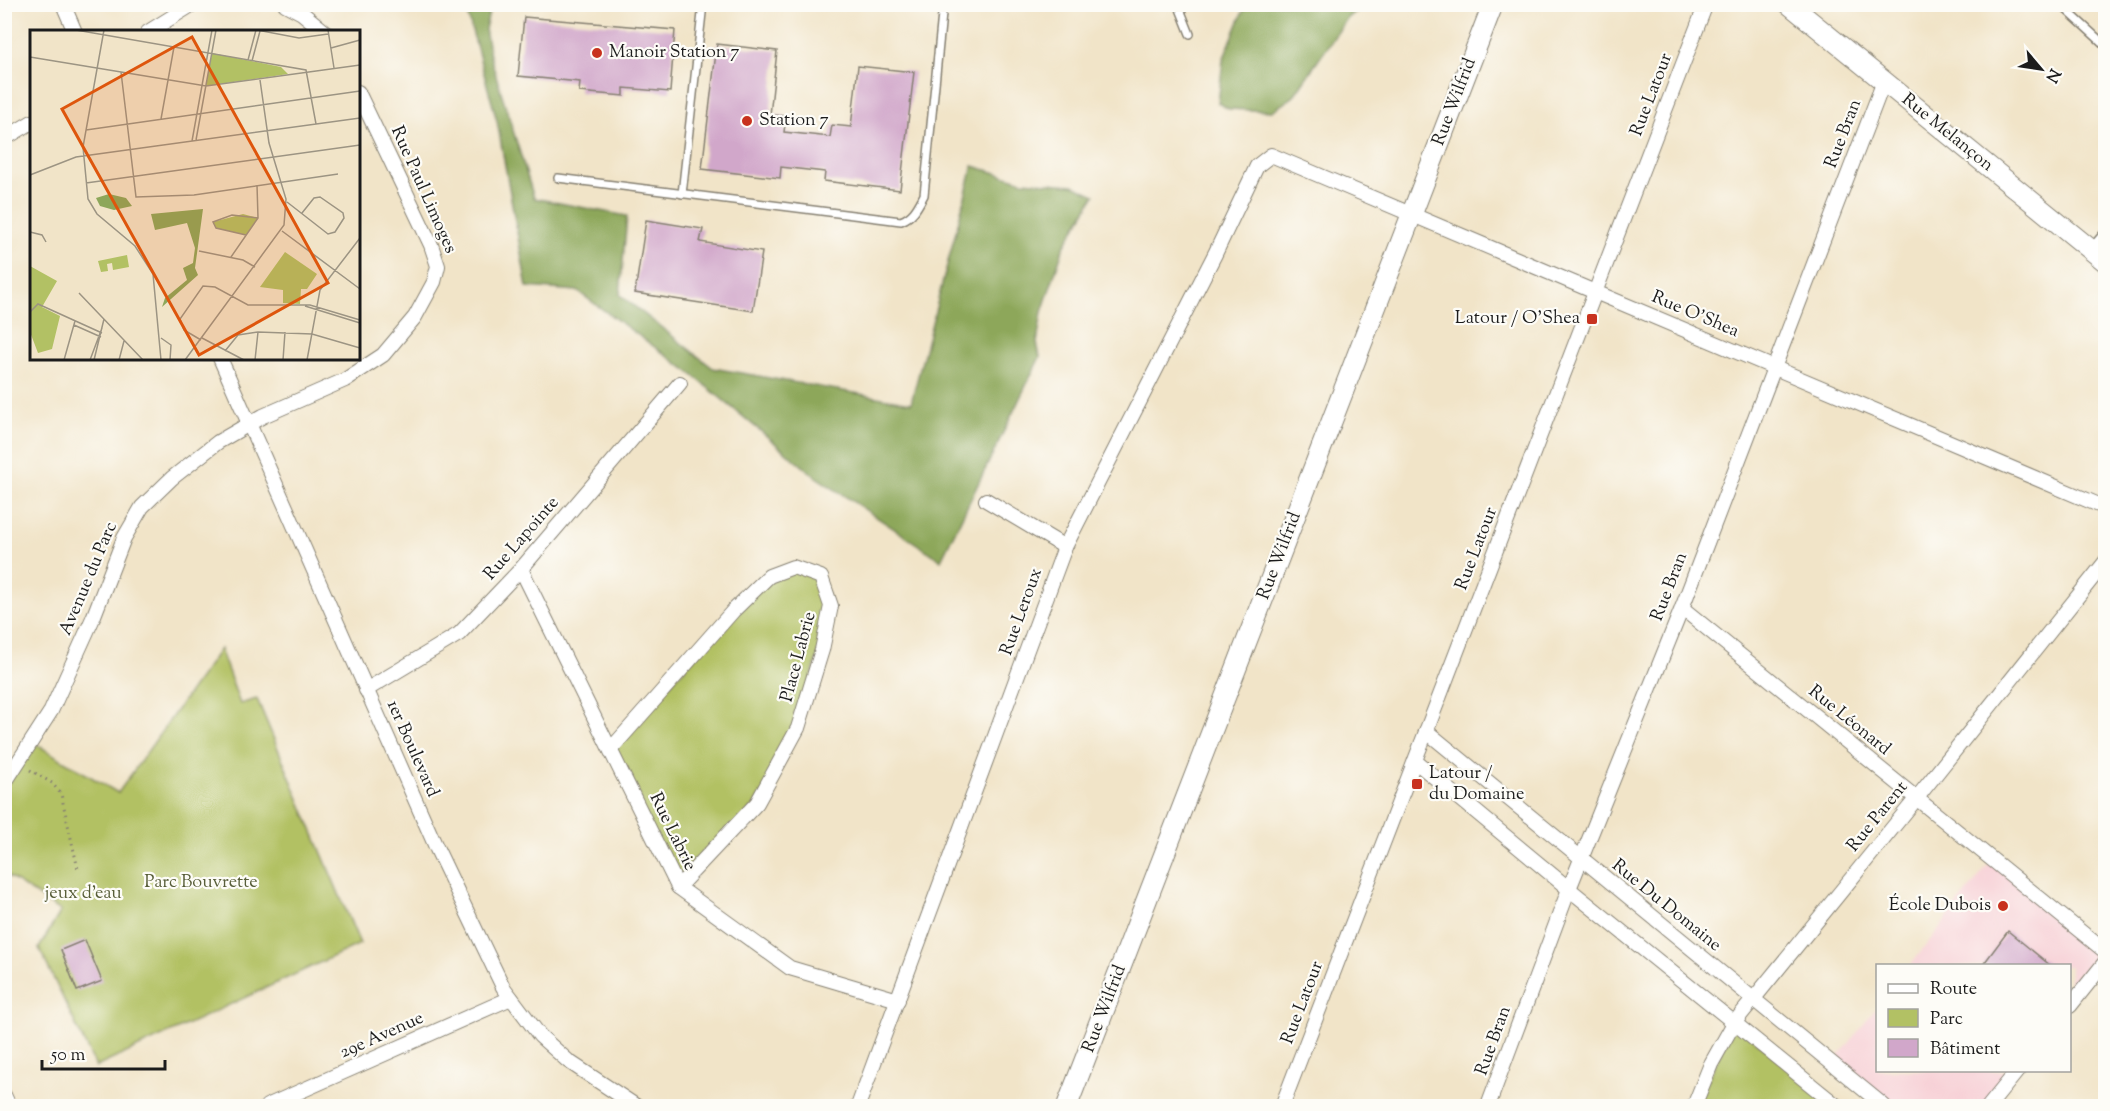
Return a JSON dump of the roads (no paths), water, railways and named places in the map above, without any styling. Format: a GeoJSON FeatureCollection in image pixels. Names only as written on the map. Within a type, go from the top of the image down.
{"type":"FeatureCollection","features":[{"type":"Feature","properties":{"kind":"street"},"geometry":{"type":"LineString","coordinates":[[63,4],[74,30]]}},
{"type":"Feature","properties":{"kind":"street"},"geometry":{"type":"LineString","coordinates":[[151,30],[193,4]]}},
{"type":"Feature","properties":{"kind":"street"},"geometry":{"type":"LineString","coordinates":[[285,4],[302,13],[323,30]]}},
{"type":"Feature","properties":{"kind":"street","name":"Rue Wilfrid"},"geometry":{"type":"LineString","coordinates":[[1067,1107],[1493,4]]}},
{"type":"Feature","properties":{"kind":"street","name":"Rue Latour"},"geometry":{"type":"LineString","coordinates":[[1282,1107],[1706,4]]}},
{"type":"Feature","properties":{"kind":"street","name":"Rue Melançon"},"geometry":{"type":"LineString","coordinates":[[1789,4],[2098,256]]}},
{"type":"Feature","properties":{"kind":"street","name":"Rue Bran"},"geometry":{"type":"LineString","coordinates":[[1488,1107],[1569,889],[1682,608],[1884,81]]}},
{"type":"Feature","properties":{"kind":"street","name":"Rue Paul Limoges"},"geometry":{"type":"LineString","coordinates":[[249,424],[345,380],[383,355],[415,317],[434,282],[438,266],[431,245],[360,96]]}},
{"type":"Feature","properties":{"kind":"street"},"geometry":{"type":"LineString","coordinates":[[4,139],[30,123]]}},
{"type":"Feature","properties":{"kind":"street","name":"Rue O'Shea"},"geometry":{"type":"LineString","coordinates":[[1271,155],[2106,508]]}},
{"type":"Feature","properties":{"kind":"street","name":"Rue Leroux"},"geometry":{"type":"LineString","coordinates":[[858,1107],[1065,547],[1163,352],[1215,255],[1257,166],[1271,155]]}},
{"type":"Feature","properties":{"kind":"street","name":"1er Boulevard"},"geometry":{"type":"LineString","coordinates":[[221,360],[436,847],[503,987],[540,1036],[568,1061],[636,1107]]}},
{"type":"Feature","properties":{"kind":"street","name":"Rue Lapointe"},"geometry":{"type":"LineString","coordinates":[[366,690],[459,634],[521,569],[680,383]]}},
{"type":"Feature","properties":{"kind":"street","name":"Avenue du Parc"},"geometry":{"type":"LineString","coordinates":[[4,784],[51,711],[93,618],[124,538],[142,507],[172,478],[218,442],[249,424]]}},
{"type":"Feature","properties":{"kind":"street"},"geometry":{"type":"LineString","coordinates":[[986,500],[1065,547]]}},
{"type":"Feature","properties":{"kind":"street","name":"Rue Parent"},"geometry":{"type":"LineString","coordinates":[[1694,1107],[1711,1064],[1734,1023],[1917,799],[2106,561]]}},
{"type":"Feature","properties":{"kind":"street","name":"Place Labrie"},"geometry":{"type":"LineString","coordinates":[[611,749],[734,611],[769,576],[793,567],[821,577],[831,606],[822,650],[798,728],[757,803],[678,887]]}},
{"type":"Feature","properties":{"kind":"street","name":"Rue Labrie"},"geometry":{"type":"LineString","coordinates":[[521,569],[678,887],[790,968],[898,1000]]}},
{"type":"Feature","properties":{"kind":"street","name":"Rue Léonard"},"geometry":{"type":"LineString","coordinates":[[1682,608],[2106,952]]}},
{"type":"Feature","properties":{"kind":"street","name":"Rue Du Domaine"},"geometry":{"type":"LineString","coordinates":[[1426,731],[1884,1107]]}},
{"type":"Feature","properties":{"kind":"street"},"geometry":{"type":"LineString","coordinates":[[1415,761],[1837,1107]]}},
{"type":"Feature","properties":{"kind":"street"},"geometry":{"type":"LineString","coordinates":[[2071,1005],[2106,961]]}},
{"type":"Feature","properties":{"kind":"street","name":"29e Avenue"},"geometry":{"type":"LineString","coordinates":[[267,1107],[511,998]]}},
{"type":"Feature","properties":{"kind":"street"},"geometry":{"type":"LineString","coordinates":[[1989,1107],[2017,1072]]}},
{"type":"Feature","properties":{"kind":"street"},"geometry":{"type":"LineString","coordinates":[[4,1095],[9,1107]]}},
{"type":"Feature","properties":{"kind":"lane"},"geometry":{"type":"LineString","coordinates":[[682,194],[703,4]]}},
{"type":"Feature","properties":{"kind":"lane"},"geometry":{"type":"LineString","coordinates":[[558,178],[901,221],[909,218],[924,195],[942,4]]}},
{"type":"Feature","properties":{"kind":"lane"},"geometry":{"type":"LineString","coordinates":[[1178,4],[1190,34]]}},
{"type":"Feature","properties":{"kind":"lane"},"geometry":{"type":"LineString","coordinates":[[2060,4],[2106,46]]}},
{"type":"Feature","properties":{"kind":"lane"},"geometry":{"type":"LineString","coordinates":[[2098,256],[2106,231]]}},
{"type":"Feature","properties":{"kind":"place","name":"Manoir Station 7"},"geometry":{"type":"Point","coordinates":[597,53]}},
{"type":"Feature","properties":{"kind":"place","name":"Station 7"},"geometry":{"type":"Point","coordinates":[747,121]}},
{"type":"Feature","properties":{"kind":"place","name":"Latour / O'Shea"},"geometry":{"type":"Point","coordinates":[1592,319]}},
{"type":"Feature","properties":{"kind":"place","name":"Latour / du Domaine"},"geometry":{"type":"Point","coordinates":[1417,784]}},
{"type":"Feature","properties":{"kind":"place","name":"École Dubois"},"geometry":{"type":"Point","coordinates":[2003,906]}},
{"type":"Feature","properties":{"kind":"park label","name":"Parc Bouvrette"},"geometry":{"type":"Point","coordinates":[201,883]}},
{"type":"Feature","properties":{"kind":"park label","name":"jeux d'eau"},"geometry":{"type":"Point","coordinates":[83,894]}}]}
